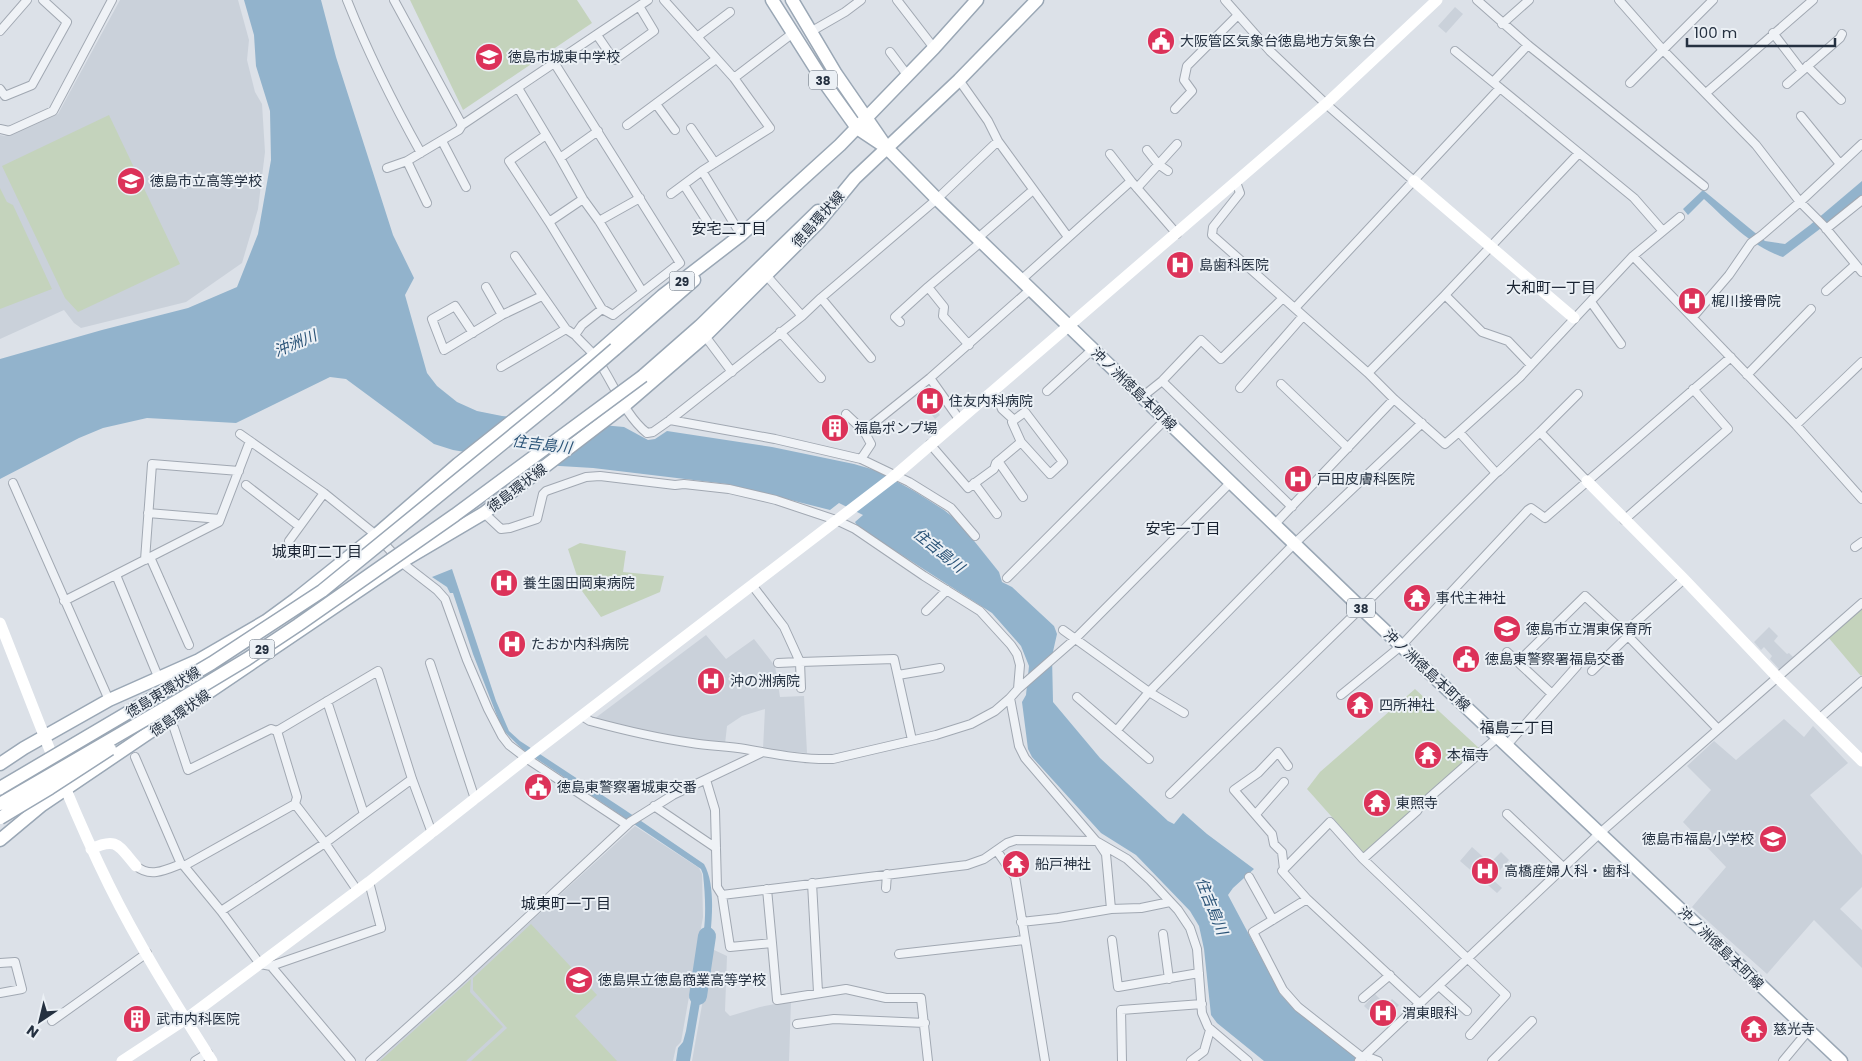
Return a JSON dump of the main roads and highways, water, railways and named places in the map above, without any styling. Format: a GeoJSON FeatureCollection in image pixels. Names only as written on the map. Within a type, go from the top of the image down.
{"type":"FeatureCollection","features":[{"type":"Feature","properties":{"kind":"main road","name":"沖ノ洲徳島本町線"},"geometry":{"type":"LineString","coordinates":[[772,0],[824,82],[857,128],[887,148]]}},
{"type":"Feature","properties":{"kind":"main road","name":"沖ノ洲徳島本町線"},"geometry":{"type":"LineString","coordinates":[[792,0],[836,74],[887,148],[937,199],[1361,608],[1841,1061]]}},
{"type":"Feature","properties":{"kind":"main road","name":"29"},"geometry":{"type":"LineString","coordinates":[[0,764],[109,700],[199,660],[281,611],[376,535],[465,459],[594,356],[662,296],[741,235],[857,128],[908,76],[977,0]]}},
{"type":"Feature","properties":{"kind":"main road","name":"徳島環状線"},"geometry":{"type":"LineString","coordinates":[[0,804],[248,658],[354,587],[643,376],[700,326],[806,222],[959,80],[1037,0]]}},
{"type":"Feature","properties":{"kind":"main road","name":"徳島環状線"},"geometry":{"type":"LineString","coordinates":[[0,840],[42,805],[401,562],[484,513],[608,419],[705,336],[818,222],[855,178]]}},
{"type":"Feature","properties":{"kind":"main road","name":"徳島東環状線"},"geometry":{"type":"LineString","coordinates":[[0,788],[212,662],[322,591],[557,399],[680,294],[741,235]]}},
{"type":"Feature","properties":{"kind":"main road"},"geometry":{"type":"LineString","coordinates":[[0,818],[77,772],[184,697]]}},
{"type":"Feature","properties":{"kind":"main road"},"geometry":{"type":"LineString","coordinates":[[0,779],[104,727]]}},
{"type":"Feature","properties":{"kind":"main road","name":"29"},"geometry":{"type":"LineString","coordinates":[[0,830],[42,805]]}},
{"type":"Feature","properties":{"kind":"water"},"geometry":{"type":"Polygon","coordinates":[[[244,0],[321,0],[336,57],[393,235],[414,278],[405,295],[427,373],[437,386],[457,402],[477,411],[502,416],[624,427],[648,440],[655,439],[667,431],[772,447],[854,464],[878,471],[944,510],[959,522],[999,572],[1002,582],[1012,587],[1054,626],[1057,634],[1052,656],[1053,702],[1100,758],[1168,821],[1174,824],[1183,813],[1207,834],[1254,869],[1228,895],[1281,995],[1296,1011],[1362,1061],[1264,1061],[1217,1023],[1211,1015],[1204,949],[1199,926],[1190,911],[1136,855],[1101,833],[1032,757],[1028,749],[1022,702],[1026,695],[1029,666],[1021,646],[992,613],[858,527],[855,522],[863,515],[839,503],[830,510],[727,484],[593,468],[543,465],[453,450],[434,444],[346,379],[330,377],[236,423],[147,418],[103,428],[79,438],[0,479],[0,359],[188,308],[237,287],[258,234],[271,160],[270,111],[256,66],[254,35],[244,0]]]}},
{"type":"Feature","properties":{"kind":"water"},"geometry":{"type":"Polygon","coordinates":[[[1862,181],[1862,197],[1783,257],[1772,253],[1751,240],[1704,199],[1688,215],[1683,209],[1703,190],[1765,241],[1785,244],[1862,181]]]}},
{"type":"Feature","properties":{"kind":"water"},"geometry":{"type":"Polygon","coordinates":[[[452,569],[496,701],[509,731],[520,741],[704,864],[711,886],[712,898],[708,960],[698,958],[705,916],[704,884],[701,869],[522,749],[504,731],[473,654],[453,593],[450,593],[447,587],[432,577],[452,569]]]}},
{"type":"Feature","properties":{"kind":"water"},"geometry":{"type":"Polygon","coordinates":[[[696,973],[705,973],[690,1061],[676,1061],[678,1048],[683,1042],[686,1031],[696,973]]]}},
{"type":"Feature","properties":{"kind":"waterway"},"geometry":{"type":"LineString","coordinates":[[698,996],[707,936]]}},
{"type":"Feature","properties":{"kind":"place","name":"大阪管区気象台徳島地方気象台"},"geometry":{"type":"Point","coordinates":[1161,41]}},
{"type":"Feature","properties":{"kind":"place","name":"徳島市城東中学校"},"geometry":{"type":"Point","coordinates":[489,57]}},
{"type":"Feature","properties":{"kind":"place","name":"徳島市立高等学校"},"geometry":{"type":"Point","coordinates":[131,181]}},
{"type":"Feature","properties":{"kind":"place","name":"島歯科医院"},"geometry":{"type":"Point","coordinates":[1180,265]}},
{"type":"Feature","properties":{"kind":"place","name":"梶川接骨院"},"geometry":{"type":"Point","coordinates":[1692,301]}},
{"type":"Feature","properties":{"kind":"place","name":"住友内科病院"},"geometry":{"type":"Point","coordinates":[930,401]}},
{"type":"Feature","properties":{"kind":"place","name":"福島ポンプ場"},"geometry":{"type":"Point","coordinates":[835,428]}},
{"type":"Feature","properties":{"kind":"place","name":"戸田皮膚科医院"},"geometry":{"type":"Point","coordinates":[1298,479]}},
{"type":"Feature","properties":{"kind":"place","name":"養生園田岡東病院"},"geometry":{"type":"Point","coordinates":[504,583]}},
{"type":"Feature","properties":{"kind":"place","name":"事代主神社"},"geometry":{"type":"Point","coordinates":[1417,598]}},
{"type":"Feature","properties":{"kind":"place","name":"徳島市立渭東保育所"},"geometry":{"type":"Point","coordinates":[1507,629]}},
{"type":"Feature","properties":{"kind":"place","name":"たおか内科病院"},"geometry":{"type":"Point","coordinates":[512,644]}},
{"type":"Feature","properties":{"kind":"place","name":"徳島東警察署福島交番"},"geometry":{"type":"Point","coordinates":[1466,659]}},
{"type":"Feature","properties":{"kind":"place","name":"沖の洲病院"},"geometry":{"type":"Point","coordinates":[711,681]}},
{"type":"Feature","properties":{"kind":"place","name":"四所神社"},"geometry":{"type":"Point","coordinates":[1360,705]}},
{"type":"Feature","properties":{"kind":"place","name":"本福寺"},"geometry":{"type":"Point","coordinates":[1428,755]}},
{"type":"Feature","properties":{"kind":"place","name":"徳島東警察署城東交番"},"geometry":{"type":"Point","coordinates":[538,787]}},
{"type":"Feature","properties":{"kind":"place","name":"東照寺"},"geometry":{"type":"Point","coordinates":[1377,803]}},
{"type":"Feature","properties":{"kind":"place","name":"徳島市福島小学校"},"geometry":{"type":"Point","coordinates":[1773,839]}},
{"type":"Feature","properties":{"kind":"place","name":"船戸神社"},"geometry":{"type":"Point","coordinates":[1016,864]}},
{"type":"Feature","properties":{"kind":"place","name":"高橋産婦人科・歯科"},"geometry":{"type":"Point","coordinates":[1485,871]}},
{"type":"Feature","properties":{"kind":"place","name":"徳島県立徳島商業高等学校"},"geometry":{"type":"Point","coordinates":[579,980]}},
{"type":"Feature","properties":{"kind":"place","name":"渭東眼科"},"geometry":{"type":"Point","coordinates":[1383,1013]}},
{"type":"Feature","properties":{"kind":"place","name":"武市内科医院"},"geometry":{"type":"Point","coordinates":[137,1019]}},
{"type":"Feature","properties":{"kind":"place","name":"慈光寺"},"geometry":{"type":"Point","coordinates":[1754,1029]}},
{"type":"Feature","properties":{"kind":"district","name":"安宅二丁目"},"geometry":{"type":"Point","coordinates":[729,228]}},
{"type":"Feature","properties":{"kind":"district","name":"大和町一丁目"},"geometry":{"type":"Point","coordinates":[1551,287]}},
{"type":"Feature","properties":{"kind":"district","name":"安宅一丁目"},"geometry":{"type":"Point","coordinates":[1183,528]}},
{"type":"Feature","properties":{"kind":"district","name":"城東町二丁目"},"geometry":{"type":"Point","coordinates":[317,551]}},
{"type":"Feature","properties":{"kind":"district","name":"福島二丁目"},"geometry":{"type":"Point","coordinates":[1517,727]}},
{"type":"Feature","properties":{"kind":"district","name":"城東町一丁目"},"geometry":{"type":"Point","coordinates":[566,903]}},
{"type":"Feature","properties":{"kind":"water label","name":"沖洲川"},"geometry":{"type":"Point","coordinates":[295,343]}},
{"type":"Feature","properties":{"kind":"water label","name":"住吉島川"},"geometry":{"type":"Point","coordinates":[542,444]}},
{"type":"Feature","properties":{"kind":"water label","name":"住吉島川"},"geometry":{"type":"Point","coordinates":[939,550]}},
{"type":"Feature","properties":{"kind":"water label","name":"住吉島川"},"geometry":{"type":"Point","coordinates":[1212,906]}}]}
